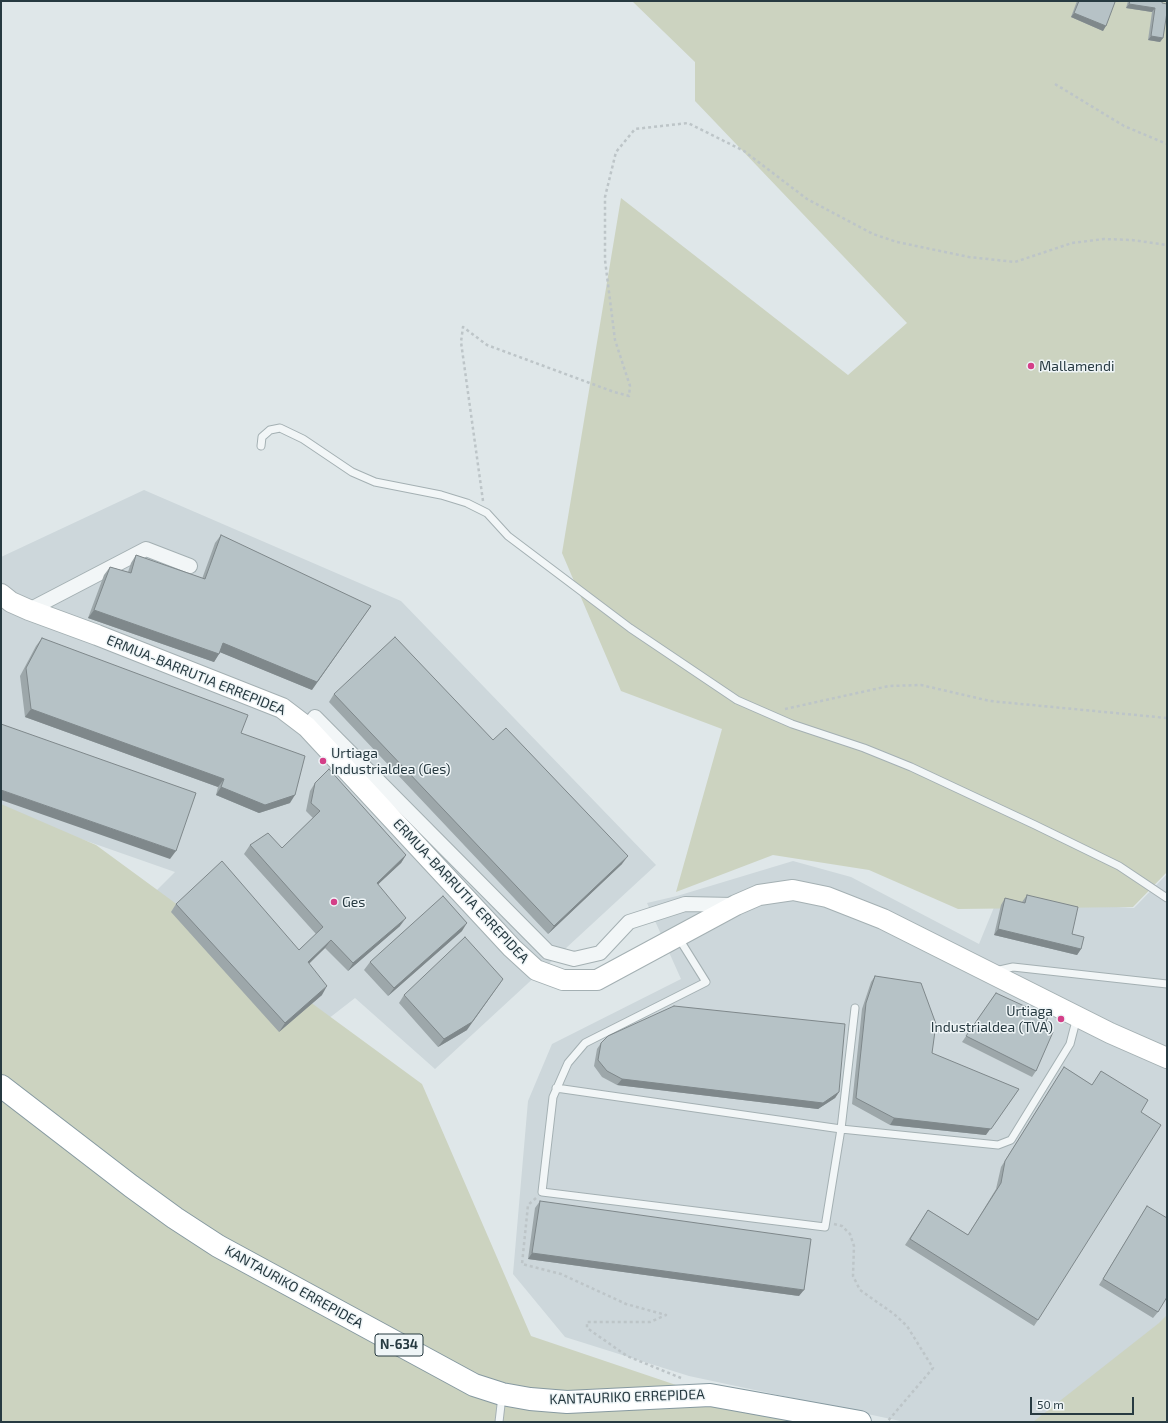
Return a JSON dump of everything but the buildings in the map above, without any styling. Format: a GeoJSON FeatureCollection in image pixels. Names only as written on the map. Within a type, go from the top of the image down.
{"type":"FeatureCollection","features":[{"type":"Feature","properties":{"kind":"highway","name":"KANTAURIKO ERREPIDEA"},"geometry":{"type":"LineString","coordinates":[[1,1086],[131,1186],[218,1246],[474,1385],[502,1394],[530,1399],[567,1402],[710,1394],[860,1422]]}},
{"type":"Feature","properties":{"kind":"street"},"geometry":{"type":"LineString","coordinates":[[29,610],[146,549],[190,566]]}},
{"type":"Feature","properties":{"kind":"street","name":"ERMUA-BARRUTIA ERREPIDEA"},"geometry":{"type":"LineString","coordinates":[[1,594],[11,602],[29,610],[97,634],[282,708],[307,728],[512,948],[536,970],[563,980],[597,980],[736,905],[759,895],[793,890],[827,897],[883,919],[987,972],[1167,1058]]}},
{"type":"Feature","properties":{"kind":"street"},"geometry":{"type":"LineString","coordinates":[[307,728],[314,717],[548,952],[574,959],[600,953],[629,922],[685,904],[736,905]]}},
{"type":"Feature","properties":{"kind":"lane"},"geometry":{"type":"LineString","coordinates":[[261,446],[262,437],[270,430],[280,428],[303,439],[352,472],[375,482],[441,495],[467,503],[486,513],[508,536],[630,628],[737,700],[767,713],[911,767],[1119,866],[1167,898]]}},
{"type":"Feature","properties":{"kind":"lane"},"geometry":{"type":"LineString","coordinates":[[677,936],[706,982],[585,1043],[568,1063],[553,1097],[542,1192],[825,1227],[841,1129],[856,1008]]}},
{"type":"Feature","properties":{"kind":"lane"},"geometry":{"type":"LineString","coordinates":[[987,972],[1013,967],[1167,984]]}},
{"type":"Feature","properties":{"kind":"lane"},"geometry":{"type":"LineString","coordinates":[[556,1088],[841,1129],[998,1145],[1010,1140],[1070,1044],[1077,1016]]}},
{"type":"Feature","properties":{"kind":"lane"},"geometry":{"type":"LineString","coordinates":[[499,1422],[502,1394]]}},
{"type":"Feature","properties":{"kind":"path"},"geometry":{"type":"LineString","coordinates":[[1055,84],[1124,126],[1167,144]]}},
{"type":"Feature","properties":{"kind":"path"},"geometry":{"type":"LineString","coordinates":[[486,513],[481,492],[461,342],[463,327],[488,345],[614,392],[630,396],[630,386],[615,340],[605,260],[605,197],[616,152],[635,129],[688,123],[744,151],[807,199],[873,234],[897,242],[969,257],[1015,262],[1072,243],[1104,239],[1132,240],[1167,245]]}},
{"type":"Feature","properties":{"kind":"path"},"geometry":{"type":"LineString","coordinates":[[767,713],[889,686],[921,685],[990,701],[1167,718]]}},
{"type":"Feature","properties":{"kind":"path"},"geometry":{"type":"LineString","coordinates":[[542,1192],[528,1205],[522,1264],[561,1274],[626,1304],[666,1315],[650,1322],[587,1322],[587,1328],[627,1356],[683,1379]]}},
{"type":"Feature","properties":{"kind":"path"},"geometry":{"type":"LineString","coordinates":[[826,1223],[842,1226],[850,1234],[854,1246],[853,1276],[860,1290],[894,1314],[907,1326],[933,1368],[887,1422]]}},
{"type":"Feature","properties":{"kind":"shaded area"},"geometry":{"type":"Polygon","coordinates":[[[144,490],[401,601],[656,865],[435,1069],[355,998],[283,1054],[144,903],[175,872],[1,811],[1,557],[144,490]]]}},
{"type":"Feature","properties":{"kind":"shaded area"},"geometry":{"type":"Polygon","coordinates":[[[793,861],[851,877],[979,944],[997,900],[1134,908],[1167,874],[1167,1316],[1059,1422],[905,1422],[689,1376],[565,1337],[513,1274],[528,1101],[552,1044],[681,979],[647,903],[677,896],[793,861]]]}},
{"type":"Feature","properties":{"kind":"green space"},"geometry":{"type":"Polygon","coordinates":[[[632,1],[1167,1],[1167,872],[1133,907],[958,909],[869,870],[773,855],[676,892],[722,729],[621,691],[562,553],[621,198],[848,375],[907,323],[695,101],[695,62],[632,1]]]}},
{"type":"Feature","properties":{"kind":"green space"},"geometry":{"type":"Polygon","coordinates":[[[1,804],[96,845],[422,1084],[531,1336],[753,1411],[796,1422],[1,1422],[1,804]]]}},
{"type":"Feature","properties":{"kind":"green space"},"geometry":{"type":"Polygon","coordinates":[[[1167,1315],[1167,1422],[1033,1422],[1159,1323],[1167,1315]]]}},
{"type":"Feature","properties":{"kind":"place","name":"Mallamendi"},"geometry":{"type":"Point","coordinates":[1031,366]}},
{"type":"Feature","properties":{"kind":"place","name":"Urtiaga Industrialdea (Ges)"},"geometry":{"type":"Point","coordinates":[323,761]}},
{"type":"Feature","properties":{"kind":"place","name":"Ges"},"geometry":{"type":"Point","coordinates":[334,902]}},
{"type":"Feature","properties":{"kind":"place","name":"Urtiaga Industrialdea (TVA)"},"geometry":{"type":"Point","coordinates":[1061,1019]}}]}
